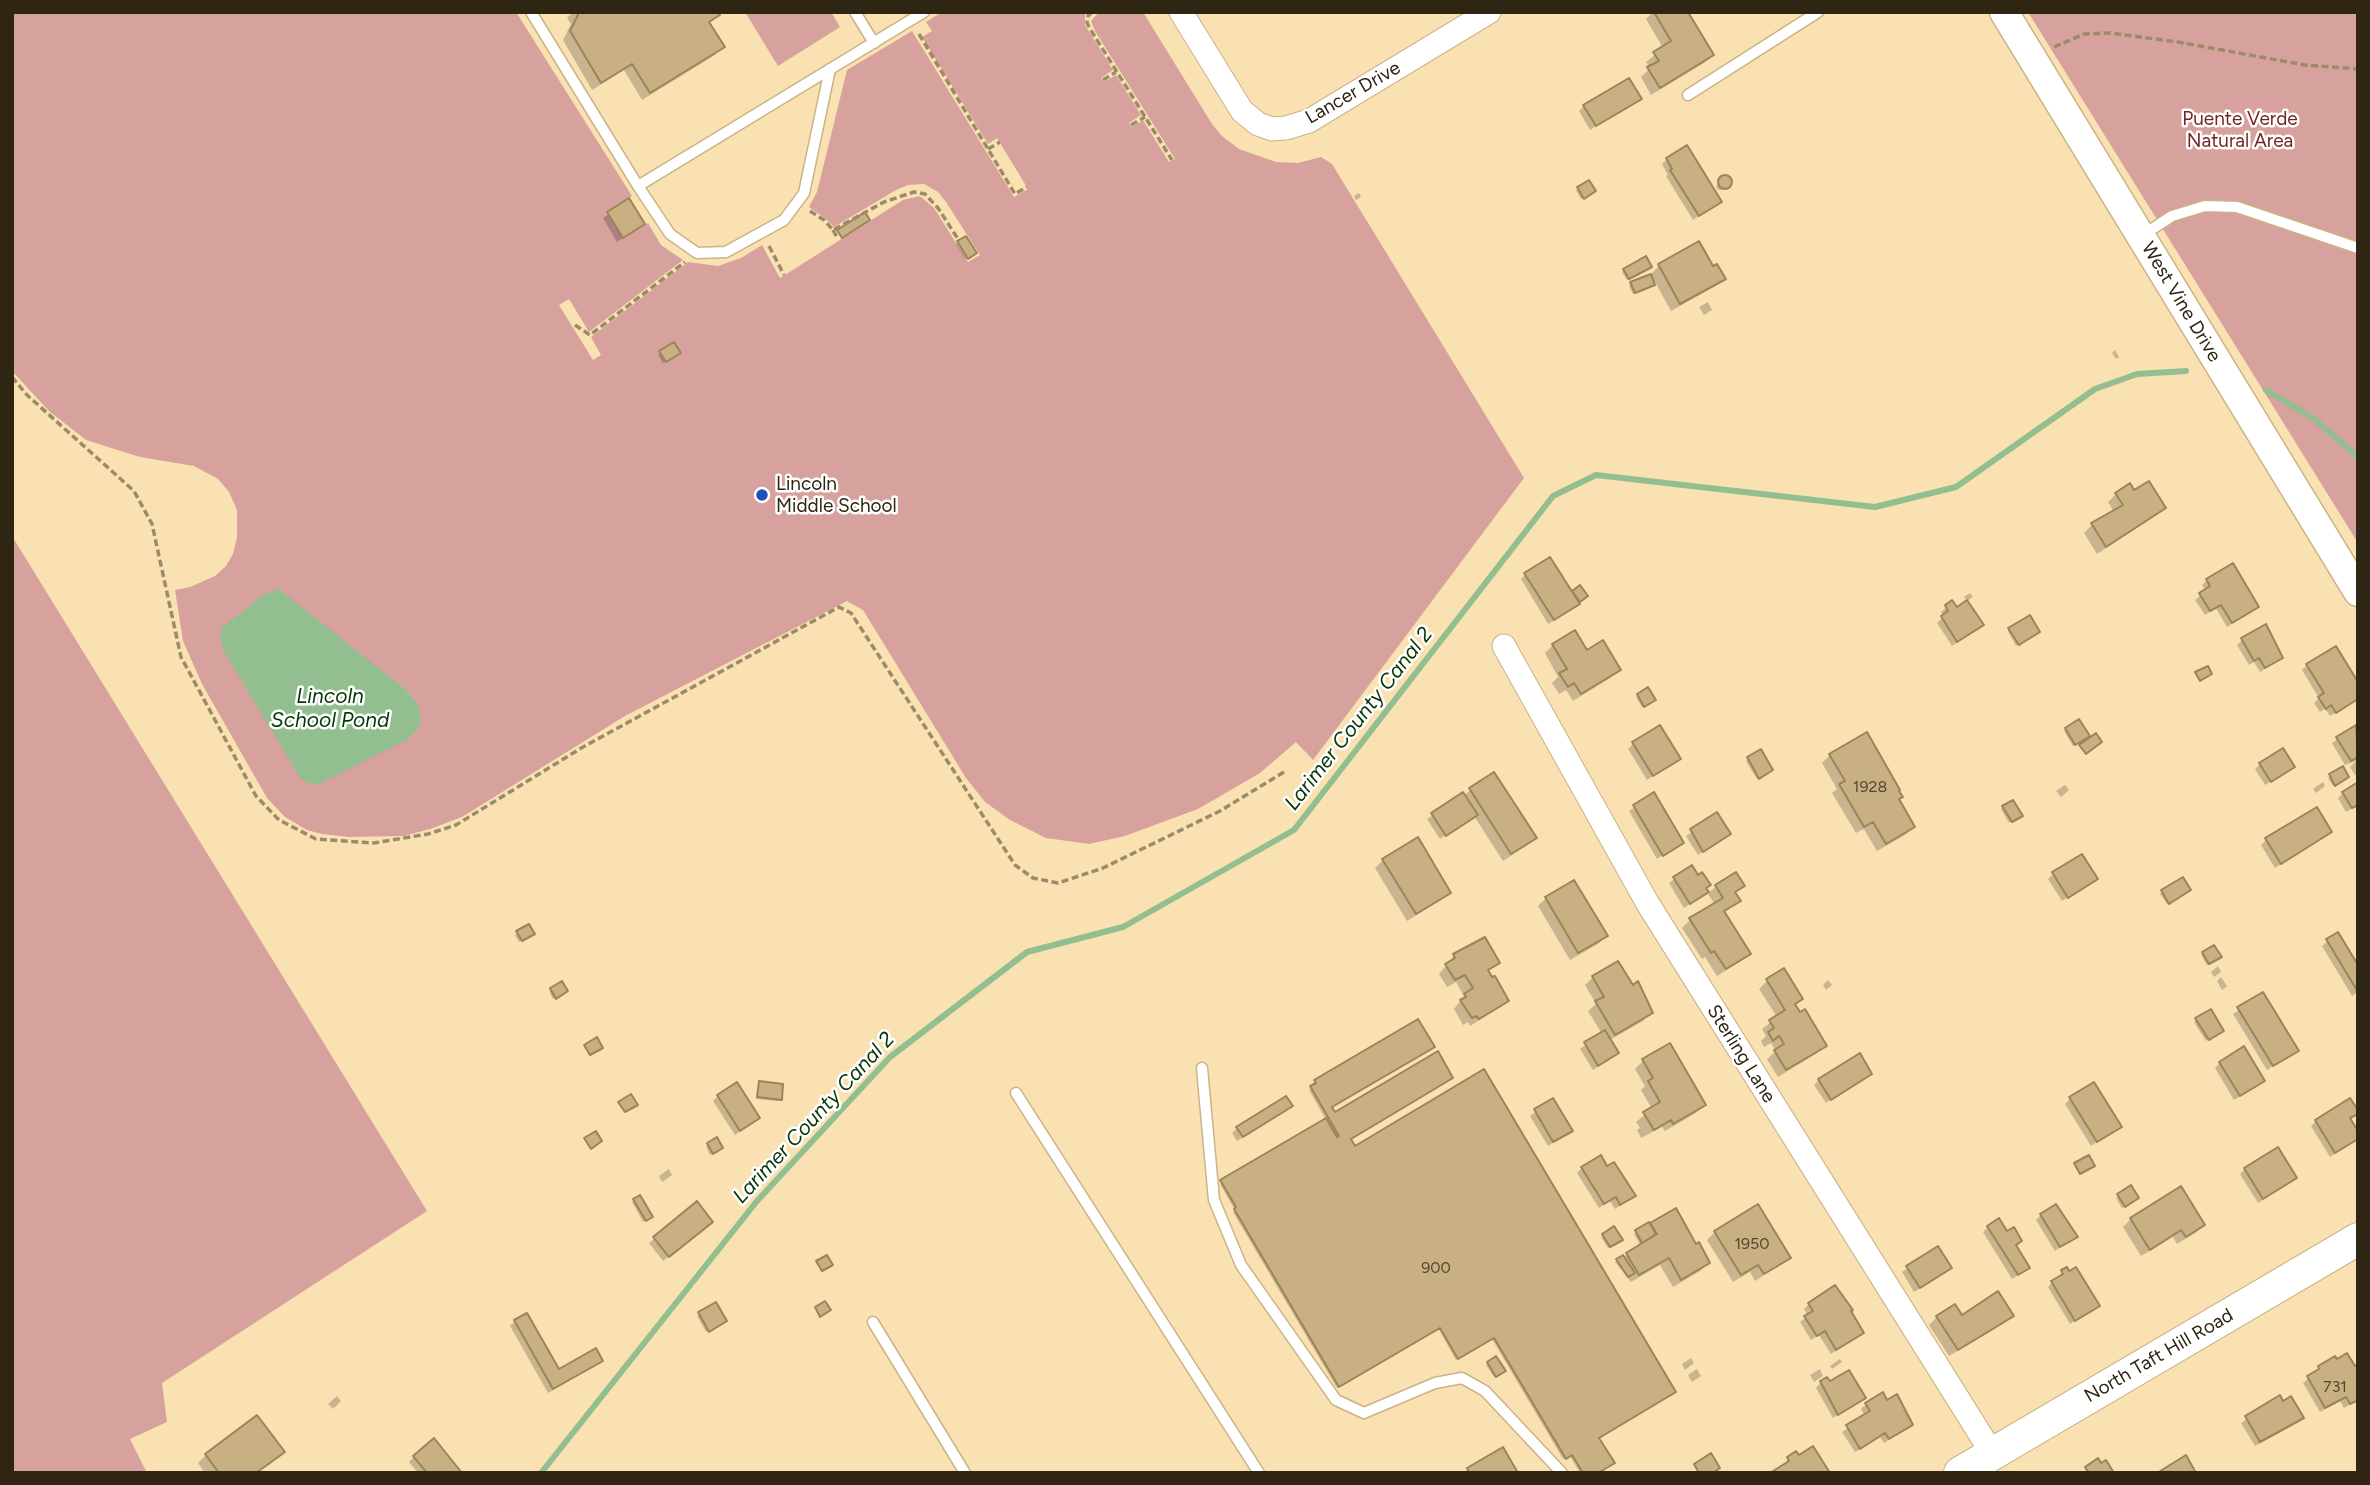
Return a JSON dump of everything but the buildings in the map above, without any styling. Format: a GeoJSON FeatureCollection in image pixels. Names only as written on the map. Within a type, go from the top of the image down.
{"type":"FeatureCollection","features":[{"type":"Feature","properties":{"kind":"main road","name":"North Taft Hill Road"},"geometry":{"type":"LineString","coordinates":[[1960,1473],[2358,1239]]}},
{"type":"Feature","properties":{"kind":"street","name":"Lancer Drive"},"geometry":{"type":"LineString","coordinates":[[1181,12],[1242,111],[1258,124],[1272,129],[1309,121],[1489,12]]}},
{"type":"Feature","properties":{"kind":"street","name":"West Vine Drive"},"geometry":{"type":"LineString","coordinates":[[2004,12],[2358,592]]}},
{"type":"Feature","properties":{"kind":"street","name":"Sterling Lane"},"geometry":{"type":"LineString","coordinates":[[1504,646],[1648,904],[1992,1453]]}},
{"type":"Feature","properties":{"kind":"lane"},"geometry":{"type":"LineString","coordinates":[[531,12],[670,234],[697,253],[726,252],[784,220],[797,203],[804,193],[830,69]]}},
{"type":"Feature","properties":{"kind":"lane"},"geometry":{"type":"LineString","coordinates":[[855,12],[874,43]]}},
{"type":"Feature","properties":{"kind":"lane"},"geometry":{"type":"LineString","coordinates":[[638,186],[924,12]]}},
{"type":"Feature","properties":{"kind":"lane"},"geometry":{"type":"LineString","coordinates":[[1688,95],[1818,12]]}},
{"type":"Feature","properties":{"kind":"lane"},"geometry":{"type":"LineString","coordinates":[[2141,237],[2172,216],[2205,206],[2237,207],[2358,248]]}},
{"type":"Feature","properties":{"kind":"lane"},"geometry":{"type":"LineString","coordinates":[[1202,1068],[1214,1200],[1241,1265],[1336,1401],[1364,1413],[1435,1383],[1462,1378],[1485,1391],[1562,1473]]}},
{"type":"Feature","properties":{"kind":"lane"},"geometry":{"type":"LineString","coordinates":[[1016,1093],[1259,1473]]}},
{"type":"Feature","properties":{"kind":"lane"},"geometry":{"type":"LineString","coordinates":[[873,1322],[964,1473]]}},
{"type":"Feature","properties":{"kind":"path"},"geometry":{"type":"LineString","coordinates":[[1092,12],[1087,23],[1172,160]]}},
{"type":"Feature","properties":{"kind":"path"},"geometry":{"type":"LineString","coordinates":[[910,21],[1015,194],[1027,187]]}},
{"type":"Feature","properties":{"kind":"path"},"geometry":{"type":"LineString","coordinates":[[2032,59],[2084,34],[2110,33],[2178,42],[2305,65],[2358,69]]}},
{"type":"Feature","properties":{"kind":"path"},"geometry":{"type":"LineString","coordinates":[[1102,80],[1116,71]]}},
{"type":"Feature","properties":{"kind":"path"},"geometry":{"type":"LineString","coordinates":[[1130,125],[1145,117]]}},
{"type":"Feature","properties":{"kind":"path"},"geometry":{"type":"LineString","coordinates":[[988,149],[1000,142]]}},
{"type":"Feature","properties":{"kind":"path"},"geometry":{"type":"LineString","coordinates":[[833,230],[884,202],[914,192],[925,194],[938,208],[958,239]]}},
{"type":"Feature","properties":{"kind":"path"},"geometry":{"type":"LineString","coordinates":[[797,203],[824,220],[838,239]]}},
{"type":"Feature","properties":{"kind":"path"},"geometry":{"type":"LineString","coordinates":[[761,233],[784,275]]}},
{"type":"Feature","properties":{"kind":"path"},"geometry":{"type":"LineString","coordinates":[[575,325],[590,335],[697,253]]}},
{"type":"Feature","properties":{"kind":"path"},"geometry":{"type":"LineString","coordinates":[[12,377],[27,395],[134,491],[152,524],[181,657],[256,796],[279,820],[316,839],[374,842],[428,834],[456,825],[583,747],[839,607],[850,613],[1014,865],[1033,878],[1058,883],[1103,868],[1220,811],[1284,772]]}},
{"type":"Feature","properties":{"kind":"green space","name":"Lincoln Middle School"},"geometry":{"type":"Polygon","coordinates":[[[12,12],[516,12],[632,196],[607,212],[623,237],[648,223],[661,245],[683,260],[589,332],[569,299],[559,305],[593,360],[601,355],[591,337],[688,262],[718,266],[741,258],[762,245],[780,278],[903,200],[920,196],[934,208],[968,262],[980,255],[946,202],[938,192],[924,184],[908,185],[896,190],[834,227],[809,207],[817,192],[847,70],[912,31],[1014,197],[1028,189],[997,138],[988,144],[922,37],[932,31],[926,22],[942,12],[1085,12],[1085,25],[1113,70],[1101,78],[1104,82],[1116,75],[1141,115],[1129,123],[1132,127],[1143,120],[1169,162],[1175,159],[1091,21],[1099,12],[1143,12],[1222,136],[1239,149],[1276,162],[1298,163],[1321,157],[1332,164],[1524,478],[1313,760],[1296,742],[1260,773],[1198,809],[1125,836],[1089,844],[1046,838],[1010,820],[985,802],[966,778],[863,610],[847,601],[625,716],[462,817],[404,836],[349,837],[307,830],[285,817],[267,798],[202,684],[183,641],[175,590],[190,587],[215,576],[226,566],[233,554],[237,537],[237,510],[229,492],[218,479],[194,466],[140,457],[86,440],[49,411],[12,371],[12,12]]]}},
{"type":"Feature","properties":{"kind":"green space"},"geometry":{"type":"Polygon","coordinates":[[[745,12],[831,12],[840,27],[778,66],[745,12]]]}},
{"type":"Feature","properties":{"kind":"green space","name":"Puente Verde Natural Area"},"geometry":{"type":"Polygon","coordinates":[[[2028,12],[2358,12],[2358,543],[2028,12]]]}},
{"type":"Feature","properties":{"kind":"green space"},"geometry":{"type":"Polygon","coordinates":[[[12,536],[427,1211],[162,1383],[167,1422],[130,1439],[147,1473],[12,1473],[12,536]]]}},
{"type":"Feature","properties":{"kind":"water","name":"Lincoln School Pond"},"geometry":{"type":"Polygon","coordinates":[[[279,589],[405,689],[417,703],[421,714],[419,727],[408,739],[317,785],[306,782],[299,776],[223,650],[220,638],[222,628],[263,595],[279,589]]]}},
{"type":"Feature","properties":{"kind":"waterway","name":"Larimer County Canal 2"},"geometry":{"type":"LineString","coordinates":[[541,1473],[757,1201],[890,1057],[1027,952],[1123,927],[1294,830],[1553,496],[1596,475],[1875,507],[1956,487],[2095,389],[2137,374],[2186,371]]}},
{"type":"Feature","properties":{"kind":"waterway","name":"Larimer County Canal 2"},"geometry":{"type":"LineString","coordinates":[[2266,390],[2313,418],[2358,457]]}},
{"type":"Feature","properties":{"kind":"place","name":"Lincoln Middle School"},"geometry":{"type":"Point","coordinates":[762,495]}}]}
